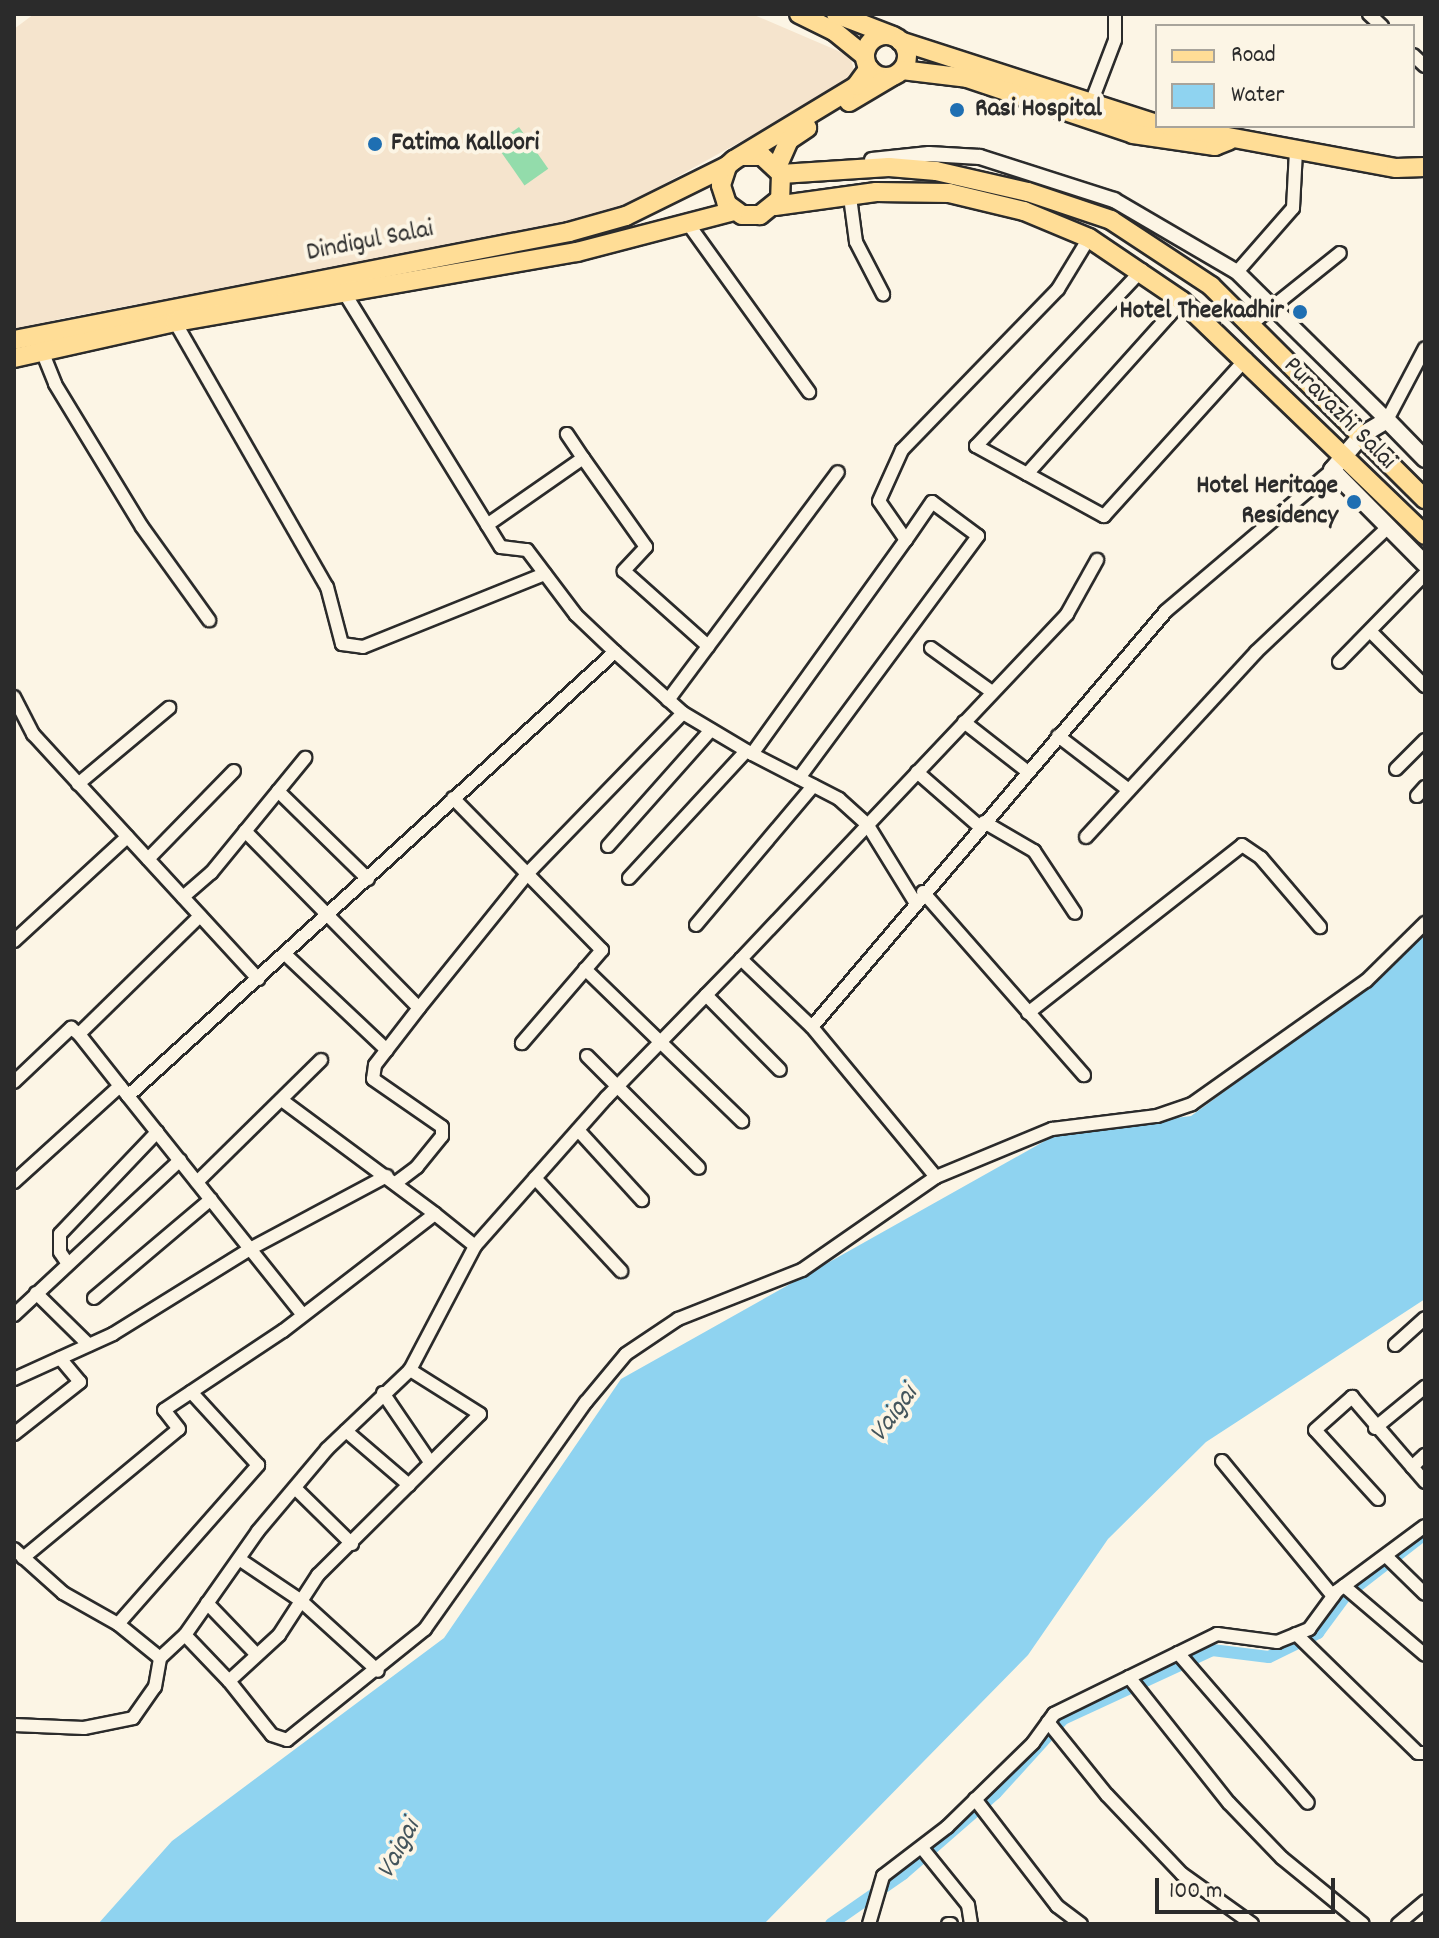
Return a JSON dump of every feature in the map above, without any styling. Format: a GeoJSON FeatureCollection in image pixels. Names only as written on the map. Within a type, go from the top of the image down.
{"type":"FeatureCollection","features":[{"type":"Feature","properties":{"kind":"main road"},"geometry":{"type":"LineString","coordinates":[[799,14],[834,31],[867,62],[897,73],[967,78],[1133,134],[1203,133]]}},
{"type":"Feature","properties":{"kind":"main road"},"geometry":{"type":"LineString","coordinates":[[836,14],[897,39],[1155,123]]}},
{"type":"Feature","properties":{"kind":"main road","name":"Dindigul Salai"},"geometry":{"type":"LineString","coordinates":[[14,340],[569,232],[626,216],[735,161],[856,86],[878,37],[897,39]]}},
{"type":"Feature","properties":{"kind":"main road"},"geometry":{"type":"LineString","coordinates":[[779,171],[762,156],[735,161],[722,195],[734,211],[751,217],[775,206],[782,191],[779,171],[789,140],[897,73],[906,51],[897,39]]}},
{"type":"Feature","properties":{"kind":"main road"},"geometry":{"type":"LineString","coordinates":[[1179,128],[1230,140],[1396,168],[1425,167]]}},
{"type":"Feature","properties":{"kind":"main road","name":"Puravazhi Salai"},"geometry":{"type":"LineString","coordinates":[[779,171],[826,172],[889,167],[936,171],[1028,192],[1111,220],[1211,286],[1425,499]]}},
{"type":"Feature","properties":{"kind":"main road","name":"Puravazhi Salai"},"geometry":{"type":"LineString","coordinates":[[775,206],[850,197],[949,193],[1024,211],[1089,238],[1142,270],[1182,301],[1246,359],[1336,462],[1425,535]]}},
{"type":"Feature","properties":{"kind":"main road","name":"Dindigul Salai"},"geometry":{"type":"LineString","coordinates":[[14,358],[175,322],[577,252],[734,211]]}},
{"type":"Feature","properties":{"kind":"main road"},"geometry":{"type":"LineString","coordinates":[[1425,459],[1387,420],[1362,435],[1336,462],[1388,527],[1425,564]]}},
{"type":"Feature","properties":{"kind":"street"},"geometry":{"type":"LineString","coordinates":[[1091,103],[1115,40],[1115,14]]}},
{"type":"Feature","properties":{"kind":"street"},"geometry":{"type":"LineString","coordinates":[[1237,272],[1293,208],[1296,150]]}},
{"type":"Feature","properties":{"kind":"street"},"geometry":{"type":"LineString","coordinates":[[826,172],[829,164],[929,154],[1002,161],[1114,200],[1189,239],[1237,272],[1387,420],[1425,348]]}},
{"type":"Feature","properties":{"kind":"street"},"geometry":{"type":"LineString","coordinates":[[850,197],[856,242],[883,294]]}},
{"type":"Feature","properties":{"kind":"street"},"geometry":{"type":"LineString","coordinates":[[689,225],[809,392]]}},
{"type":"Feature","properties":{"kind":"street"},"geometry":{"type":"LineString","coordinates":[[906,540],[879,501],[902,450],[1058,289],[1089,238]]}},
{"type":"Feature","properties":{"kind":"street"},"geometry":{"type":"LineString","coordinates":[[1250,325],[1340,253]]}},
{"type":"Feature","properties":{"kind":"street"},"geometry":{"type":"LineString","coordinates":[[1142,270],[976,446],[1104,516],[1246,359]]}},
{"type":"Feature","properties":{"kind":"street"},"geometry":{"type":"LineString","coordinates":[[334,276],[501,547],[527,550],[615,652],[683,713],[813,786],[867,824],[919,897],[1084,1075]]}},
{"type":"Feature","properties":{"kind":"street"},"geometry":{"type":"LineString","coordinates":[[1027,474],[1182,301]]}},
{"type":"Feature","properties":{"kind":"street"},"geometry":{"type":"LineString","coordinates":[[175,322],[327,587],[342,644],[363,647],[545,574]]}},
{"type":"Feature","properties":{"kind":"street"},"geometry":{"type":"LineString","coordinates":[[42,351],[55,384],[142,527],[209,620]]}},
{"type":"Feature","properties":{"kind":"street"},"geometry":{"type":"LineString","coordinates":[[567,434],[646,547],[624,571],[708,646]]}},
{"type":"Feature","properties":{"kind":"street"},"geometry":{"type":"LineString","coordinates":[[487,525],[583,458]]}},
{"type":"Feature","properties":{"kind":"street"},"geometry":{"type":"LineString","coordinates":[[812,1027],[919,897],[1166,611],[1336,462]]}},
{"type":"Feature","properties":{"kind":"street"},"geometry":{"type":"LineString","coordinates":[[668,700],[838,472]]}},
{"type":"Feature","properties":{"kind":"street"},"geometry":{"type":"LineString","coordinates":[[629,878],[749,752],[932,502],[978,536],[799,778]]}},
{"type":"Feature","properties":{"kind":"street"},"geometry":{"type":"LineString","coordinates":[[1086,837],[1126,788],[1256,652],[1388,527]]}},
{"type":"Feature","properties":{"kind":"street"},"geometry":{"type":"LineString","coordinates":[[14,1725],[84,1728],[133,1718],[155,1687],[160,1658],[185,1635],[295,1488],[383,1393],[410,1370],[475,1246],[617,1086],[1067,614],[1097,560]]}},
{"type":"Feature","properties":{"kind":"street"},"geometry":{"type":"LineString","coordinates":[[1339,662],[1425,574]]}},
{"type":"Feature","properties":{"kind":"street"},"geometry":{"type":"LineString","coordinates":[[1370,631],[1425,686]]}},
{"type":"Feature","properties":{"kind":"street"},"geometry":{"type":"LineString","coordinates":[[931,648],[992,692]]}},
{"type":"Feature","properties":{"kind":"street"},"geometry":{"type":"LineString","coordinates":[[14,1182],[258,979],[615,652]]}},
{"type":"Feature","properties":{"kind":"street"},"geometry":{"type":"LineString","coordinates":[[14,697],[33,734],[258,979]]}},
{"type":"Feature","properties":{"kind":"street"},"geometry":{"type":"LineString","coordinates":[[78,784],[169,708]]}},
{"type":"Feature","properties":{"kind":"street"},"geometry":{"type":"LineString","coordinates":[[14,1379],[89,1345],[250,1249],[391,1180],[434,1149],[442,1127],[373,1079],[375,1065],[527,874],[683,713]]}},
{"type":"Feature","properties":{"kind":"street"},"geometry":{"type":"LineString","coordinates":[[964,722],[1028,772]]}},
{"type":"Feature","properties":{"kind":"street"},"geometry":{"type":"LineString","coordinates":[[608,846],[711,730]]}},
{"type":"Feature","properties":{"kind":"street"},"geometry":{"type":"LineString","coordinates":[[1058,736],[1126,788]]}},
{"type":"Feature","properties":{"kind":"street"},"geometry":{"type":"LineString","coordinates":[[1396,769],[1425,740]]}},
{"type":"Feature","properties":{"kind":"street"},"geometry":{"type":"LineString","coordinates":[[183,897],[211,873],[305,758]]}},
{"type":"Feature","properties":{"kind":"street"},"geometry":{"type":"LineString","coordinates":[[148,859],[234,771]]}},
{"type":"Feature","properties":{"kind":"street"},"geometry":{"type":"LineString","coordinates":[[917,772],[982,824],[1034,851],[1075,913]]}},
{"type":"Feature","properties":{"kind":"street"},"geometry":{"type":"LineString","coordinates":[[696,925],[813,786]]}},
{"type":"Feature","properties":{"kind":"street"},"geometry":{"type":"LineString","coordinates":[[278,791],[368,879]]}},
{"type":"Feature","properties":{"kind":"street"},"geometry":{"type":"LineString","coordinates":[[453,798],[602,950],[522,1043]]}},
{"type":"Feature","properties":{"kind":"street"},"geometry":{"type":"LineString","coordinates":[[245,831],[326,917],[419,1008]]}},
{"type":"Feature","properties":{"kind":"street"},"geometry":{"type":"LineString","coordinates":[[14,941],[127,837]]}},
{"type":"Feature","properties":{"kind":"street"},"geometry":{"type":"LineString","coordinates":[[1028,1013],[1242,845],[1261,858],[1320,927]]}},
{"type":"Feature","properties":{"kind":"street"},"geometry":{"type":"LineString","coordinates":[[79,1034],[200,916]]}},
{"type":"Feature","properties":{"kind":"street"},"geometry":{"type":"LineString","coordinates":[[185,1635],[229,1681],[272,1735],[287,1740],[378,1671],[425,1629],[586,1402],[626,1354],[678,1319],[802,1270],[936,1177],[1052,1129],[1157,1116],[1192,1104],[1366,981],[1425,923]]}},
{"type":"Feature","properties":{"kind":"street"},"geometry":{"type":"LineString","coordinates":[[285,954],[387,1050]]}},
{"type":"Feature","properties":{"kind":"street"},"geometry":{"type":"LineString","coordinates":[[741,959],[812,1027],[936,1177]]}},
{"type":"Feature","properties":{"kind":"street"},"geometry":{"type":"LineString","coordinates":[[585,969],[742,1121]]}},
{"type":"Feature","properties":{"kind":"street"},"geometry":{"type":"LineString","coordinates":[[706,995],[780,1070]]}},
{"type":"Feature","properties":{"kind":"street"},"geometry":{"type":"LineString","coordinates":[[14,1082],[71,1028],[79,1034],[303,1315]]}},
{"type":"Feature","properties":{"kind":"street"},"geometry":{"type":"LineString","coordinates":[[587,1056],[699,1168]]}},
{"type":"Feature","properties":{"kind":"street"},"geometry":{"type":"LineString","coordinates":[[197,1182],[283,1101],[321,1060]]}},
{"type":"Feature","properties":{"kind":"street"},"geometry":{"type":"LineString","coordinates":[[283,1101],[475,1246]]}},
{"type":"Feature","properties":{"kind":"street"},"geometry":{"type":"LineString","coordinates":[[578,1130],[642,1200]]}},
{"type":"Feature","properties":{"kind":"street"},"geometry":{"type":"LineString","coordinates":[[68,1264],[60,1252],[60,1234],[157,1132]]}},
{"type":"Feature","properties":{"kind":"street"},"geometry":{"type":"LineString","coordinates":[[14,1315],[180,1160]]}},
{"type":"Feature","properties":{"kind":"street"},"geometry":{"type":"LineString","coordinates":[[535,1178],[621,1271]]}},
{"type":"Feature","properties":{"kind":"street"},"geometry":{"type":"LineString","coordinates":[[94,1298],[211,1199]]}},
{"type":"Feature","properties":{"kind":"street"},"geometry":{"type":"LineString","coordinates":[[14,1571],[21,1556],[179,1429],[164,1410],[303,1315],[435,1214]]}},
{"type":"Feature","properties":{"kind":"street"},"geometry":{"type":"LineString","coordinates":[[36,1293],[89,1345]]}},
{"type":"Feature","properties":{"kind":"street"},"geometry":{"type":"LineString","coordinates":[[1395,1345],[1425,1318]]}},
{"type":"Feature","properties":{"kind":"street"},"geometry":{"type":"LineString","coordinates":[[14,1434],[80,1382],[60,1358]]}},
{"type":"Feature","properties":{"kind":"street"},"geometry":{"type":"LineString","coordinates":[[229,1681],[279,1635],[318,1575],[480,1414],[410,1370]]}},
{"type":"Feature","properties":{"kind":"street"},"geometry":{"type":"LineString","coordinates":[[1375,1428],[1425,1387]]}},
{"type":"Feature","properties":{"kind":"street"},"geometry":{"type":"LineString","coordinates":[[118,1624],[258,1465],[191,1392]]}},
{"type":"Feature","properties":{"kind":"street"},"geometry":{"type":"LineString","coordinates":[[383,1393],[430,1462]]}},
{"type":"Feature","properties":{"kind":"street"},"geometry":{"type":"LineString","coordinates":[[1378,1499],[1315,1430],[1352,1397],[1375,1428],[1425,1482]]}},
{"type":"Feature","properties":{"kind":"street"},"geometry":{"type":"LineString","coordinates":[[346,1431],[409,1485]]}},
{"type":"Feature","properties":{"kind":"street"},"geometry":{"type":"LineString","coordinates":[[1412,1467],[1425,1455]]}},
{"type":"Feature","properties":{"kind":"street"},"geometry":{"type":"LineString","coordinates":[[1222,1461],[1333,1596]]}},
{"type":"Feature","properties":{"kind":"street"},"geometry":{"type":"LineString","coordinates":[[295,1488],[352,1544]]}},
{"type":"Feature","properties":{"kind":"street"},"geometry":{"type":"LineString","coordinates":[[869,1924],[883,1876],[926,1852],[979,1804],[1052,1726],[1054,1714],[1133,1683],[1183,1659],[1217,1634],[1277,1642],[1300,1638],[1333,1596],[1348,1589],[1389,1559],[1425,1526]]}},
{"type":"Feature","properties":{"kind":"street"},"geometry":{"type":"LineString","coordinates":[[21,1556],[63,1593],[118,1624],[160,1658]]}},
{"type":"Feature","properties":{"kind":"street"},"geometry":{"type":"LineString","coordinates":[[239,1559],[300,1600],[378,1671]]}},
{"type":"Feature","properties":{"kind":"street"},"geometry":{"type":"LineString","coordinates":[[1389,1559],[1425,1594]]}},
{"type":"Feature","properties":{"kind":"street"},"geometry":{"type":"LineString","coordinates":[[1348,1589],[1425,1655]]}},
{"type":"Feature","properties":{"kind":"street"},"geometry":{"type":"LineString","coordinates":[[207,1603],[257,1655]]}},
{"type":"Feature","properties":{"kind":"street"},"geometry":{"type":"LineString","coordinates":[[1300,1638],[1418,1753],[1425,1753]]}},
{"type":"Feature","properties":{"kind":"street"},"geometry":{"type":"LineString","coordinates":[[1183,1659],[1308,1803]]}},
{"type":"Feature","properties":{"kind":"street"},"geometry":{"type":"LineString","coordinates":[[1133,1683],[1229,1803],[1282,1858],[1363,1924]]}},
{"type":"Feature","properties":{"kind":"street"},"geometry":{"type":"LineString","coordinates":[[1052,1726],[1107,1795],[1182,1874],[1252,1924]]}},
{"type":"Feature","properties":{"kind":"street"},"geometry":{"type":"LineString","coordinates":[[979,1804],[1057,1906],[1081,1924]]}},
{"type":"Feature","properties":{"kind":"street"},"geometry":{"type":"LineString","coordinates":[[926,1852],[968,1905],[971,1924]]}},
{"type":"Feature","properties":{"kind":"street"},"geometry":{"type":"LineString","coordinates":[[1398,1924],[1422,1910]]}},
{"type":"Feature","properties":{"kind":"shaded area","name":"Fatima Kalloori"},"geometry":{"type":"Polygon","coordinates":[[[34,14],[752,14],[850,56],[856,78],[615,211],[171,304],[137,304],[59,319],[14,333],[14,29],[34,14]]]}},
{"type":"Feature","properties":{"kind":"green space"},"geometry":{"type":"Polygon","coordinates":[[[519,127],[548,169],[524,185],[495,144],[519,127]]]}},
{"type":"Feature","properties":{"kind":"water","name":"Vaigai"},"geometry":{"type":"Polygon","coordinates":[[[1425,926],[1425,1299],[1206,1442],[1108,1539],[1028,1655],[764,1924],[98,1924],[172,1841],[444,1638],[621,1379],[1059,1133],[1191,1116],[1373,983],[1425,926]]]}},
{"type":"Feature","properties":{"kind":"waterway"},"geometry":{"type":"LineString","coordinates":[[831,1924],[903,1874],[996,1793],[1063,1719],[1212,1650],[1269,1657],[1318,1633],[1346,1595],[1425,1534]]}},
{"type":"Feature","properties":{"kind":"place","name":"Rasi Hospital"},"geometry":{"type":"Point","coordinates":[957,110]}},
{"type":"Feature","properties":{"kind":"place","name":"Fatima Kalloori"},"geometry":{"type":"Point","coordinates":[375,144]}},
{"type":"Feature","properties":{"kind":"place","name":"Hotel Theekadhir"},"geometry":{"type":"Point","coordinates":[1300,312]}},
{"type":"Feature","properties":{"kind":"place","name":"Hotel Heritage Residency"},"geometry":{"type":"Point","coordinates":[1354,502]}}]}
